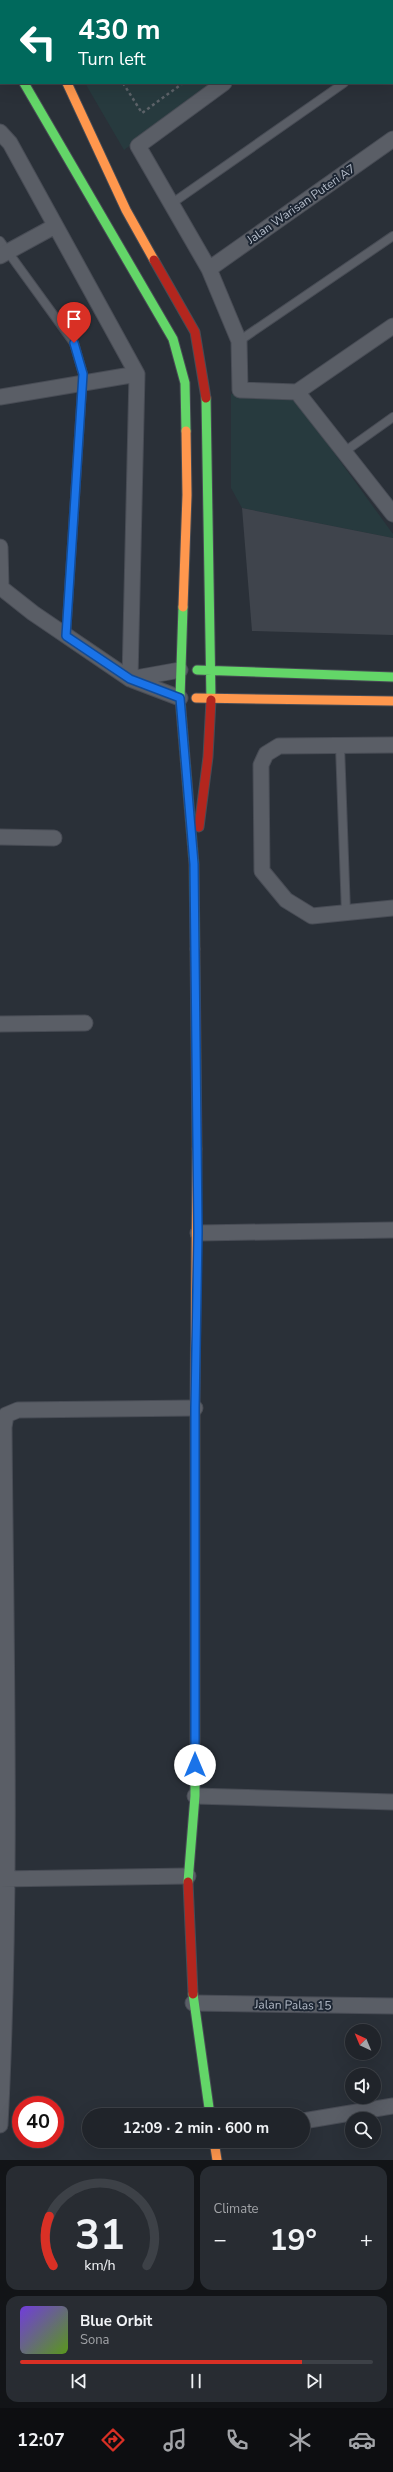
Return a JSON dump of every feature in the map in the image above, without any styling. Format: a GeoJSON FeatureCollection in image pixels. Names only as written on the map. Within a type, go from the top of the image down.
{"type":"FeatureCollection","features":[{"type":"Feature","properties":{"kind":"street"},"geometry":{"type":"LineString","coordinates":[[25,84],[173,339],[185,383],[187,487],[180,698],[194,864],[198,1232],[195,1408],[195,1796],[188,1876],[193,2003],[209,2108]]}},
{"type":"Feature","properties":{"kind":"street"},"geometry":{"type":"LineString","coordinates":[[67,84],[126,210],[195,332],[206,398],[211,698],[208,757],[194,864]]}},
{"type":"Feature","properties":{"kind":"street"},"geometry":{"type":"LineString","coordinates":[[223,84],[138,146],[209,270],[239,341],[240,390],[297,392],[393,326]]}},
{"type":"Feature","properties":{"kind":"street"},"geometry":{"type":"LineString","coordinates":[[0,132],[10,144],[138,374],[130,679]]}},
{"type":"Feature","properties":{"kind":"street","name":"Jalan Warisan Puteri A7"},"geometry":{"type":"LineString","coordinates":[[209,270],[393,140]]}},
{"type":"Feature","properties":{"kind":"street"},"geometry":{"type":"LineString","coordinates":[[2,250],[56,226]]}},
{"type":"Feature","properties":{"kind":"street"},"geometry":{"type":"LineString","coordinates":[[0,397],[138,374]]}},
{"type":"Feature","properties":{"kind":"street"},"geometry":{"type":"LineString","coordinates":[[297,392],[392,511]]}},
{"type":"Feature","properties":{"kind":"street"},"geometry":{"type":"LineString","coordinates":[[0,547],[1,588],[66,636],[130,679],[180,698],[393,701]]}},
{"type":"Feature","properties":{"kind":"street"},"geometry":{"type":"LineString","coordinates":[[130,679],[180,670],[393,678]]}},
{"type":"Feature","properties":{"kind":"street"},"geometry":{"type":"LineString","coordinates":[[393,745],[279,746],[266,754],[261,765],[262,871],[286,900],[312,916],[393,908]]}},
{"type":"Feature","properties":{"kind":"street"},"geometry":{"type":"LineString","coordinates":[[0,837],[54,838]]}},
{"type":"Feature","properties":{"kind":"street"},"geometry":{"type":"LineString","coordinates":[[0,1024],[85,1023]]}},
{"type":"Feature","properties":{"kind":"street"},"geometry":{"type":"LineString","coordinates":[[198,1232],[393,1230]]}},
{"type":"Feature","properties":{"kind":"street"},"geometry":{"type":"LineString","coordinates":[[0,2125],[3,1878],[4,1427],[6,1415],[18,1410],[195,1408]]}},
{"type":"Feature","properties":{"kind":"street"},"geometry":{"type":"LineString","coordinates":[[195,1796],[393,1802]]}},
{"type":"Feature","properties":{"kind":"street"},"geometry":{"type":"LineString","coordinates":[[3,1878],[188,1876]]}},
{"type":"Feature","properties":{"kind":"street","name":"Jalan Palas 15"},"geometry":{"type":"LineString","coordinates":[[193,2003],[393,2006]]}},
{"type":"Feature","properties":{"kind":"street"},"geometry":{"type":"LineString","coordinates":[[310,2120],[393,2106]]}},
{"type":"Feature","properties":{"kind":"street"},"geometry":{"type":"LineString","coordinates":[[215,2148],[217,2160]]}},
{"type":"Feature","properties":{"kind":"lane"},"geometry":{"type":"LineString","coordinates":[[171,204],[343,84]]}},
{"type":"Feature","properties":{"kind":"lane"},"geometry":{"type":"LineString","coordinates":[[239,341],[393,236]]}},
{"type":"Feature","properties":{"kind":"lane"},"geometry":{"type":"LineString","coordinates":[[2,250],[74,343],[83,374],[66,636]]}},
{"type":"Feature","properties":{"kind":"lane"},"geometry":{"type":"LineString","coordinates":[[344,452],[393,417]]}},
{"type":"Feature","properties":{"kind":"lane"},"geometry":{"type":"LineString","coordinates":[[340,746],[346,913]]}},
{"type":"Feature","properties":{"kind":"path"},"geometry":{"type":"LineString","coordinates":[[124,84],[142,113],[182,84]]}},
{"type":"Feature","properties":{"kind":"green space"},"geometry":{"type":"Polygon","coordinates":[[[86,84],[214,84],[124,150],[86,84]]]}},
{"type":"Feature","properties":{"kind":"green space"},"geometry":{"type":"Polygon","coordinates":[[[231,394],[295,399],[393,534],[393,538],[242,508],[231,488],[231,394]]]}},
{"type":"Feature","properties":{"kind":"building"},"geometry":{"type":"Polygon","coordinates":[[[242,508],[393,538],[393,635],[252,631],[242,508]]]}},
{"type":"Feature","properties":{"kind":"traffic: fast"},"geometry":{"type":"LineString","coordinates":[[25,84],[173,339],[185,383],[186,431]]}},
{"type":"Feature","properties":{"kind":"traffic: fast"},"geometry":{"type":"LineString","coordinates":[[206,398],[211,700]]}},
{"type":"Feature","properties":{"kind":"traffic: fast"},"geometry":{"type":"LineString","coordinates":[[183,607],[180,698],[194,864],[195,949]]}},
{"type":"Feature","properties":{"kind":"traffic: fast"},"geometry":{"type":"LineString","coordinates":[[197,670],[393,677]]}},
{"type":"Feature","properties":{"kind":"traffic: fast"},"geometry":{"type":"LineString","coordinates":[[188,1882],[195,1796],[195,1404]]}},
{"type":"Feature","properties":{"kind":"traffic: fast"},"geometry":{"type":"LineString","coordinates":[[193,1994],[209,2108]]}},
{"type":"Feature","properties":{"kind":"traffic: slow"},"geometry":{"type":"LineString","coordinates":[[67,84],[126,210],[154,260]]}},
{"type":"Feature","properties":{"kind":"traffic: slow"},"geometry":{"type":"LineString","coordinates":[[183,607],[187,495],[186,431]]}},
{"type":"Feature","properties":{"kind":"traffic: slow"},"geometry":{"type":"LineString","coordinates":[[196,698],[393,701]]}},
{"type":"Feature","properties":{"kind":"traffic: slow"},"geometry":{"type":"LineString","coordinates":[[195,1404],[197,1149]]}},
{"type":"Feature","properties":{"kind":"traffic: slow"},"geometry":{"type":"LineString","coordinates":[[215,2148],[217,2160]]}},
{"type":"Feature","properties":{"kind":"traffic: jam"},"geometry":{"type":"LineString","coordinates":[[154,260],[195,332],[206,398]]}},
{"type":"Feature","properties":{"kind":"traffic: jam"},"geometry":{"type":"LineString","coordinates":[[199,827],[208,757],[211,700]]}},
{"type":"Feature","properties":{"kind":"traffic: jam"},"geometry":{"type":"LineString","coordinates":[[195,949],[197,1149]]}},
{"type":"Feature","properties":{"kind":"traffic: jam"},"geometry":{"type":"LineString","coordinates":[[188,1882],[193,1994]]}},
{"type":"Feature","properties":{"kind":"route"},"geometry":{"type":"LineString","coordinates":[[74,343],[83,374],[66,636],[130,679],[180,698],[184,760],[194,864],[198,1232],[195,1408],[195,1765]]}}]}
